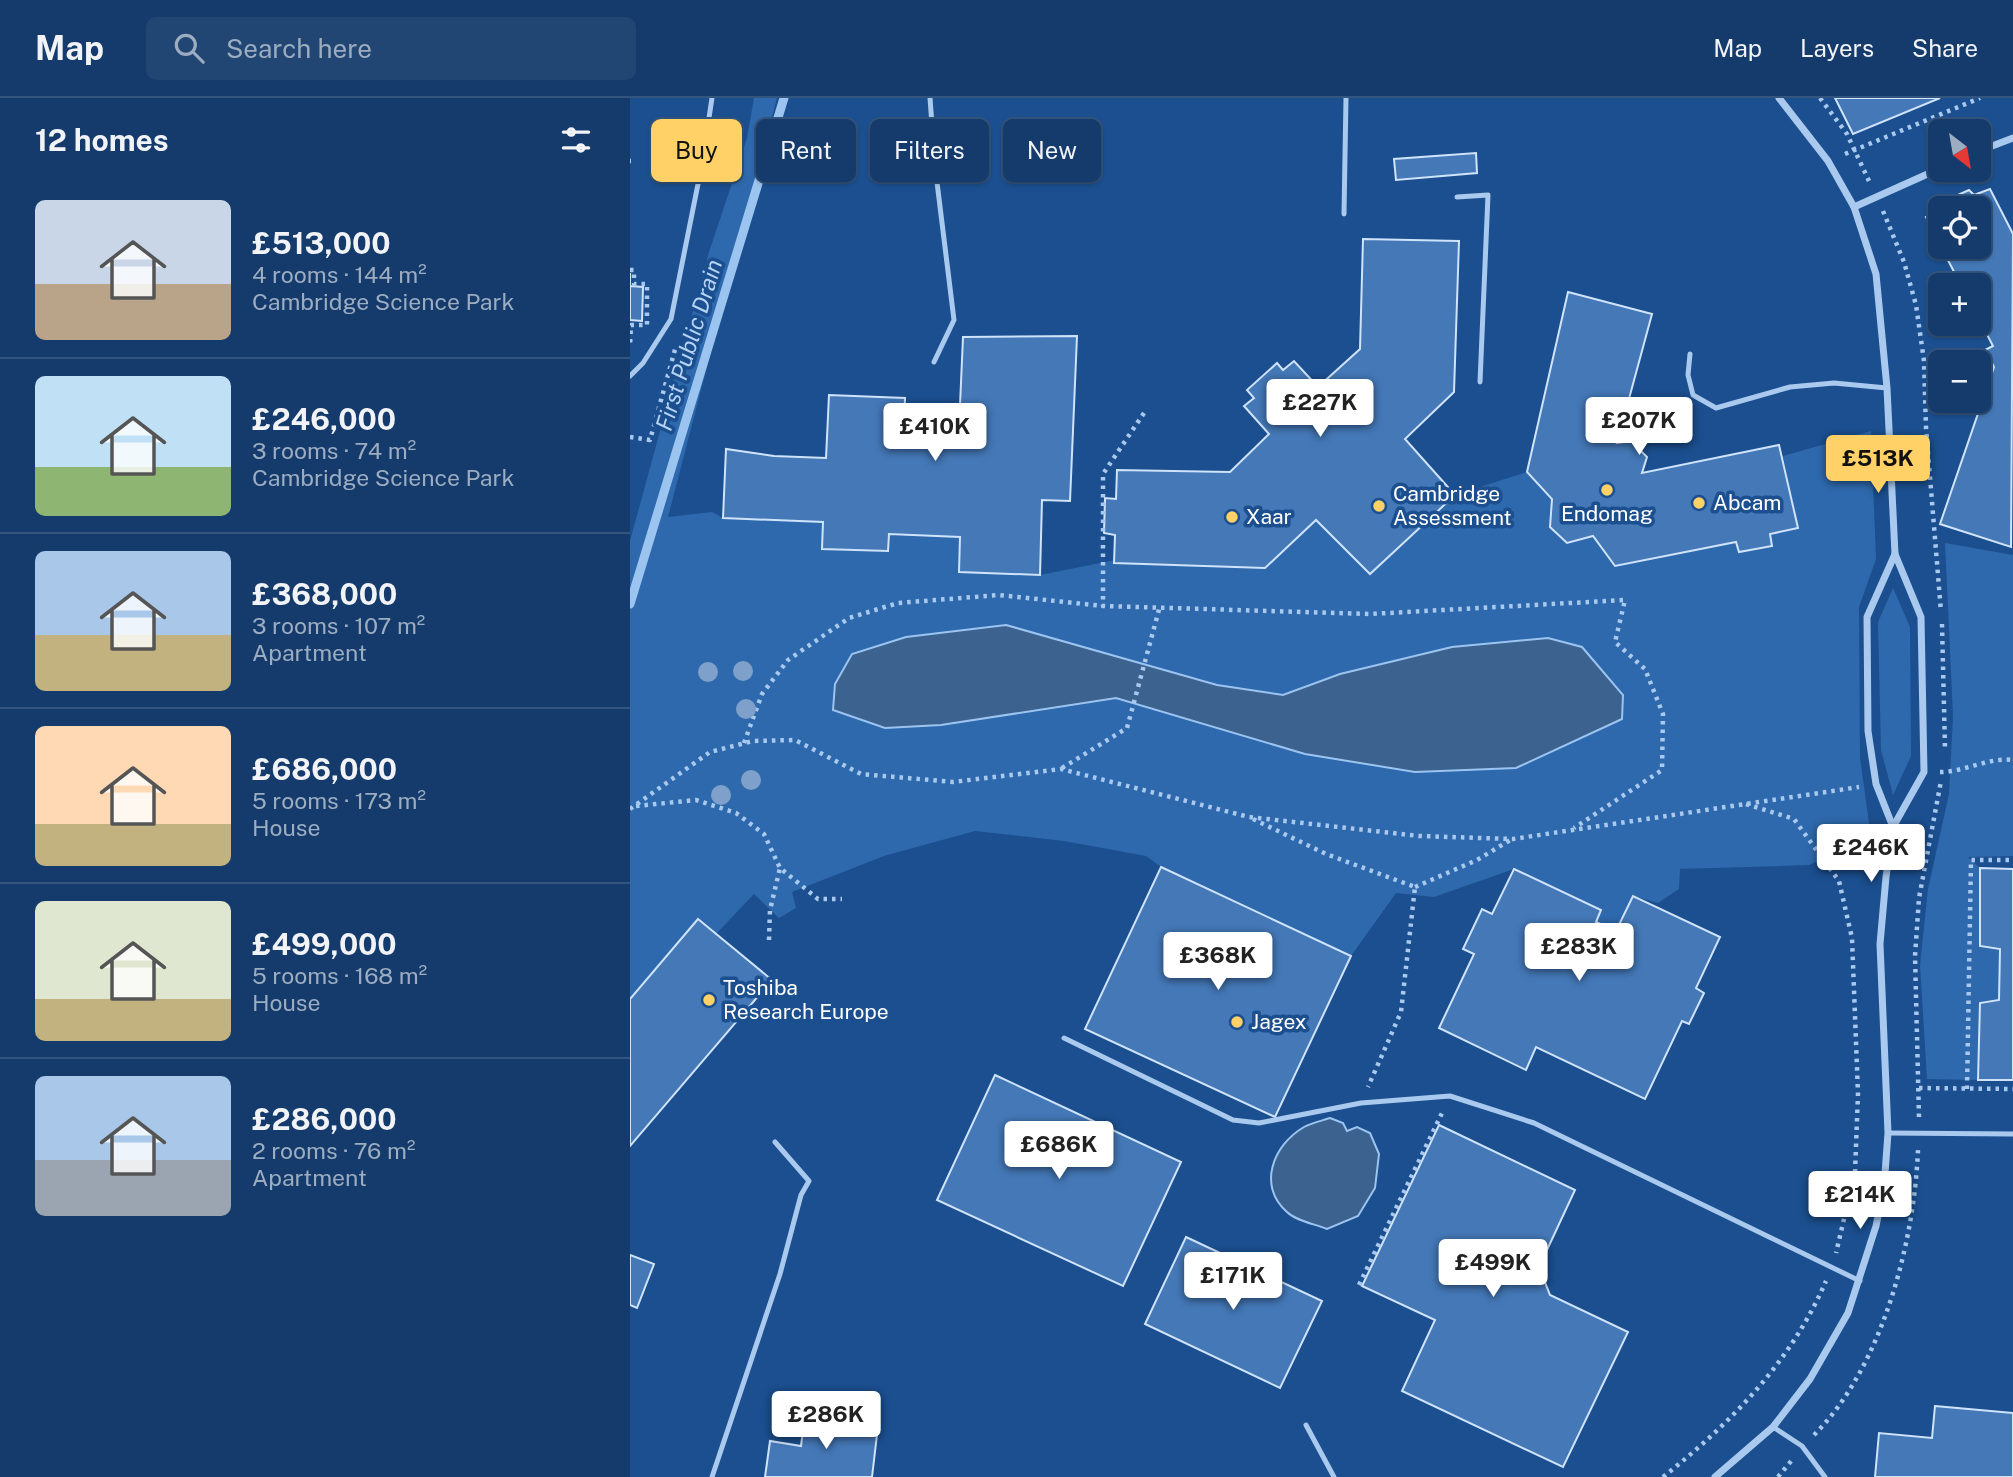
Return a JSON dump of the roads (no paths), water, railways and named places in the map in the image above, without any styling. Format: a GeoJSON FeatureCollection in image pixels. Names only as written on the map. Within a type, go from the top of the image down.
{"type":"FeatureCollection","features":[{"type":"Feature","properties":{"kind":"street"},"geometry":{"type":"LineString","coordinates":[[1715,1477],[1773,1427],[1810,1379],[1848,1313],[1860,1281],[1884,1187],[1888,1133],[1880,944],[1893,827],[1924,772],[1921,617],[1895,554],[1887,388],[1876,274],[1854,207],[1828,161],[1779,98]]}},
{"type":"Feature","properties":{"kind":"street"},"geometry":{"type":"LineString","coordinates":[[1992,146],[2013,138]]}},
{"type":"Feature","properties":{"kind":"street"},"geometry":{"type":"LineString","coordinates":[[1854,207],[1928,174]]}},
{"type":"Feature","properties":{"kind":"street"},"geometry":{"type":"LineString","coordinates":[[1893,827],[1876,784],[1868,731],[1867,617],[1895,554]]}},
{"type":"Feature","properties":{"kind":"lane"},"geometry":{"type":"LineString","coordinates":[[630,376],[643,363],[671,319],[702,164],[712,98]]}},
{"type":"Feature","properties":{"kind":"lane"},"geometry":{"type":"LineString","coordinates":[[930,98],[935,166],[954,320],[934,362]]}},
{"type":"Feature","properties":{"kind":"lane"},"geometry":{"type":"LineString","coordinates":[[1344,214],[1346,98]]}},
{"type":"Feature","properties":{"kind":"lane"},"geometry":{"type":"LineString","coordinates":[[1457,197],[1488,195],[1480,382]]}},
{"type":"Feature","properties":{"kind":"lane"},"geometry":{"type":"LineString","coordinates":[[1690,354],[1688,375],[1693,395],[1716,408],[1790,387],[1833,383],[1887,388]]}},
{"type":"Feature","properties":{"kind":"lane"},"geometry":{"type":"LineString","coordinates":[[1064,1038],[1233,1120],[1259,1123],[1279,1121],[1361,1103],[1450,1097],[1534,1123],[1860,1281]]}},
{"type":"Feature","properties":{"kind":"lane"},"geometry":{"type":"LineString","coordinates":[[1888,1133],[2013,1134]]}},
{"type":"Feature","properties":{"kind":"lane"},"geometry":{"type":"LineString","coordinates":[[712,1477],[780,1274],[801,1195],[809,1181],[775,1143]]}},
{"type":"Feature","properties":{"kind":"lane"},"geometry":{"type":"LineString","coordinates":[[1306,1425],[1334,1477]]}},
{"type":"Feature","properties":{"kind":"lane"},"geometry":{"type":"LineString","coordinates":[[1773,1427],[1802,1446],[1825,1477]]}},
{"type":"Feature","properties":{"kind":"waterway","name":"First Public Drain"},"geometry":{"type":"LineString","coordinates":[[630,604],[784,98]]}},
{"type":"Feature","properties":{"kind":"place","name":"Endomag"},"geometry":{"type":"Point","coordinates":[1607,490]}},
{"type":"Feature","properties":{"kind":"place","name":"Abcam"},"geometry":{"type":"Point","coordinates":[1699,503]}},
{"type":"Feature","properties":{"kind":"place","name":"Cambridge Assessment"},"geometry":{"type":"Point","coordinates":[1379,506]}},
{"type":"Feature","properties":{"kind":"place","name":"Xaar"},"geometry":{"type":"Point","coordinates":[1232,517]}},
{"type":"Feature","properties":{"kind":"place","name":"Toshiba Research Europe"},"geometry":{"type":"Point","coordinates":[709,1000]}},
{"type":"Feature","properties":{"kind":"place","name":"Jagex"},"geometry":{"type":"Point","coordinates":[1237,1022]}}]}
